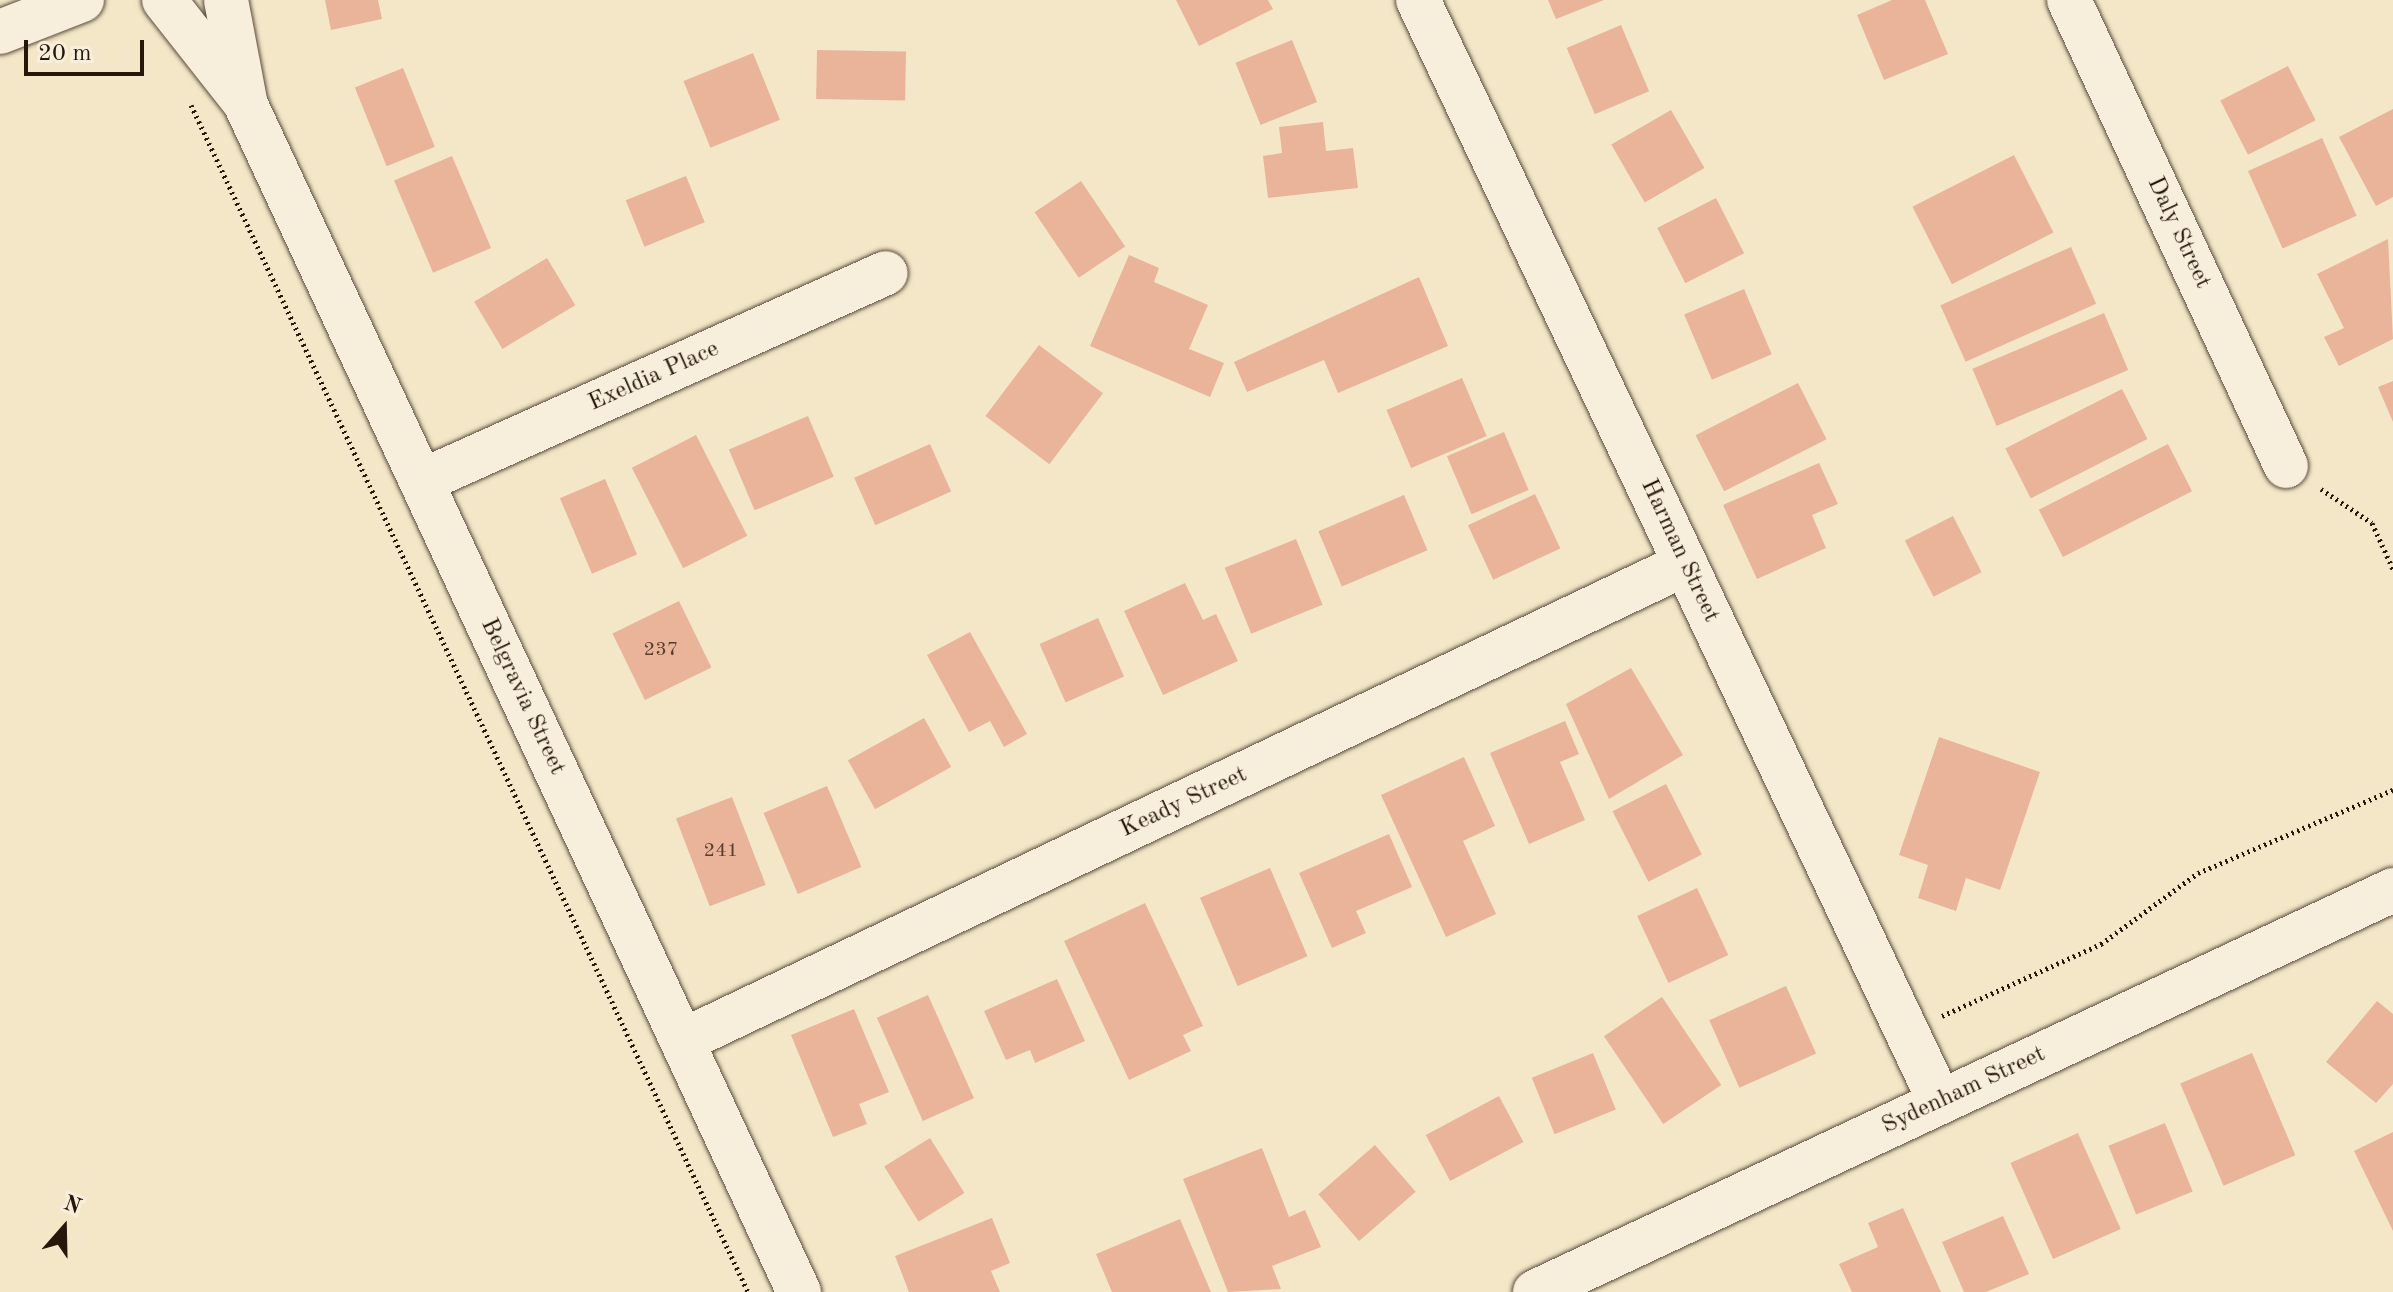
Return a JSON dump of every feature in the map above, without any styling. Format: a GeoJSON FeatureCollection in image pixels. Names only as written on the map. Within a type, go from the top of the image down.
{"type":"FeatureCollection","features":[{"type":"Feature","properties":{"kind":"street"},"geometry":{"type":"LineString","coordinates":[[0,32],[82,0]]}},
{"type":"Feature","properties":{"kind":"street","name":"Belgravia Street"},"geometry":{"type":"LineString","coordinates":[[164,0],[245,103],[799,1292]]}},
{"type":"Feature","properties":{"kind":"street","name":"Belgravia Street"},"geometry":{"type":"LineString","coordinates":[[226,0],[245,103]]}},
{"type":"Feature","properties":{"kind":"street","name":"Harman Street"},"geometry":{"type":"LineString","coordinates":[[1418,0],[1940,1102]]}},
{"type":"Feature","properties":{"kind":"street","name":"Daly Street"},"geometry":{"type":"LineString","coordinates":[[2069,0],[2286,466]]}},
{"type":"Feature","properties":{"kind":"street","name":"Exeldia Place"},"geometry":{"type":"LineString","coordinates":[[422,481],[886,273]]}},
{"type":"Feature","properties":{"kind":"street","name":"Keady Street"},"geometry":{"type":"LineString","coordinates":[[682,1041],[1685,564]]}},
{"type":"Feature","properties":{"kind":"street","name":"Sydenham Street"},"geometry":{"type":"LineString","coordinates":[[1535,1292],[2393,890]]}},
{"type":"Feature","properties":{"kind":"path"},"geometry":{"type":"LineString","coordinates":[[182,88],[748,1292]]}},
{"type":"Feature","properties":{"kind":"path"},"geometry":{"type":"LineString","coordinates":[[2286,466],[2372,523],[2393,569]]}},
{"type":"Feature","properties":{"kind":"path"},"geometry":{"type":"LineString","coordinates":[[1925,1011],[1936,1018],[2083,953],[2198,873],[2393,790]]}},
{"type":"Feature","properties":{"kind":"path"},"geometry":{"type":"LineString","coordinates":[[661,1106],[704,1087]]}},
{"type":"Feature","properties":{"kind":"building"},"geometry":{"type":"Polygon","coordinates":[[[325,0],[378,0],[382,19],[331,30],[325,0]]]}},
{"type":"Feature","properties":{"kind":"building"},"geometry":{"type":"Polygon","coordinates":[[[1176,0],[1268,0],[1273,9],[1199,46],[1176,0]]]}},
{"type":"Feature","properties":{"kind":"building"},"geometry":{"type":"Polygon","coordinates":[[[1548,0],[1604,0],[1556,19],[1548,0]]]}},
{"type":"Feature","properties":{"kind":"building"},"geometry":{"type":"Polygon","coordinates":[[[1892,0],[1925,0],[1948,54],[1884,80],[1857,15],[1892,0]]]}},
{"type":"Feature","properties":{"kind":"building"},"geometry":{"type":"Polygon","coordinates":[[[1621,25],[1649,91],[1595,114],[1567,48],[1621,25]]]}},
{"type":"Feature","properties":{"kind":"building"},"geometry":{"type":"Polygon","coordinates":[[[1292,40],[1317,102],[1261,125],[1235,63],[1292,40]]]}},
{"type":"Feature","properties":{"kind":"building"},"geometry":{"type":"Polygon","coordinates":[[[817,50],[906,52],[905,101],[816,99],[817,50]]]}},
{"type":"Feature","properties":{"kind":"building"},"geometry":{"type":"Polygon","coordinates":[[[753,53],[780,120],[710,148],[683,81],[753,53]]]}},
{"type":"Feature","properties":{"kind":"building"},"geometry":{"type":"Polygon","coordinates":[[[2288,66],[2316,120],[2248,155],[2220,101],[2288,66]]]}},
{"type":"Feature","properties":{"kind":"building"},"geometry":{"type":"Polygon","coordinates":[[[403,68],[435,147],[387,166],[355,87],[403,68]]]}},
{"type":"Feature","properties":{"kind":"building"},"geometry":{"type":"Polygon","coordinates":[[[2393,109],[2393,197],[2376,206],[2339,137],[2393,109]]]}},
{"type":"Feature","properties":{"kind":"building"},"geometry":{"type":"Polygon","coordinates":[[[1671,110],[1704,168],[1645,203],[1611,144],[1671,110]]]}},
{"type":"Feature","properties":{"kind":"building"},"geometry":{"type":"Polygon","coordinates":[[[1323,122],[1326,151],[1353,148],[1358,188],[1268,198],[1263,156],[1282,153],[1279,127],[1323,122]]]}},
{"type":"Feature","properties":{"kind":"building"},"geometry":{"type":"Polygon","coordinates":[[[2322,138],[2357,216],[2283,249],[2248,171],[2322,138]]]}},
{"type":"Feature","properties":{"kind":"building"},"geometry":{"type":"Polygon","coordinates":[[[2014,155],[2053,233],[1952,284],[1912,207],[2014,155]]]}},
{"type":"Feature","properties":{"kind":"building"},"geometry":{"type":"Polygon","coordinates":[[[452,156],[491,248],[433,273],[394,181],[452,156]]]}},
{"type":"Feature","properties":{"kind":"building"},"geometry":{"type":"Polygon","coordinates":[[[686,176],[705,222],[644,247],[626,200],[686,176]]]}},
{"type":"Feature","properties":{"kind":"building"},"geometry":{"type":"Polygon","coordinates":[[[1081,181],[1125,246],[1079,278],[1035,212],[1081,181]]]}},
{"type":"Feature","properties":{"kind":"building"},"geometry":{"type":"Polygon","coordinates":[[[1716,198],[1744,253],[1685,283],[1657,228],[1716,198]]]}},
{"type":"Feature","properties":{"kind":"building"},"geometry":{"type":"Polygon","coordinates":[[[2388,239],[2393,339],[2339,366],[2324,337],[2344,328],[2317,274],[2388,239]]]}},
{"type":"Feature","properties":{"kind":"building"},"geometry":{"type":"Polygon","coordinates":[[[2071,247],[2096,304],[1966,362],[1940,305],[2071,247]]]}},
{"type":"Feature","properties":{"kind":"building"},"geometry":{"type":"Polygon","coordinates":[[[1129,255],[1159,268],[1154,282],[1208,305],[1189,349],[1224,363],[1210,397],[1090,346],[1129,255]]]}},
{"type":"Feature","properties":{"kind":"building"},"geometry":{"type":"Polygon","coordinates":[[[547,258],[575,305],[502,349],[474,302],[547,258]]]}},
{"type":"Feature","properties":{"kind":"building"},"geometry":{"type":"Polygon","coordinates":[[[1419,277],[1448,346],[1338,393],[1324,360],[1247,392],[1234,362],[1419,277]]]}},
{"type":"Feature","properties":{"kind":"building"},"geometry":{"type":"Polygon","coordinates":[[[1744,289],[1772,354],[1712,380],[1684,314],[1744,289]]]}},
{"type":"Feature","properties":{"kind":"building"},"geometry":{"type":"Polygon","coordinates":[[[2104,313],[2128,370],[1997,426],[1972,369],[2104,313]]]}},
{"type":"Feature","properties":{"kind":"building"},"geometry":{"type":"Polygon","coordinates":[[[1039,345],[1103,393],[1049,464],[985,416],[1039,345]]]}},
{"type":"Feature","properties":{"kind":"building"},"geometry":{"type":"Polygon","coordinates":[[[1462,378],[1487,436],[1411,468],[1387,410],[1462,378]]]}},
{"type":"Feature","properties":{"kind":"building"},"geometry":{"type":"Polygon","coordinates":[[[2393,381],[2393,422],[2378,387],[2393,381]]]}},
{"type":"Feature","properties":{"kind":"building"},"geometry":{"type":"Polygon","coordinates":[[[1798,383],[1827,439],[1724,491],[1696,435],[1798,383]]]}},
{"type":"Feature","properties":{"kind":"building"},"geometry":{"type":"Polygon","coordinates":[[[2122,389],[2147,439],[2031,498],[2005,448],[2122,389]]]}},
{"type":"Feature","properties":{"kind":"building"},"geometry":{"type":"Polygon","coordinates":[[[808,416],[834,477],[755,510],[729,450],[808,416]]]}},
{"type":"Feature","properties":{"kind":"building"},"geometry":{"type":"Polygon","coordinates":[[[1504,432],[1529,490],[1472,514],[1447,456],[1504,432]]]}},
{"type":"Feature","properties":{"kind":"building"},"geometry":{"type":"Polygon","coordinates":[[[696,435],[747,536],[683,568],[632,468],[696,435]]]}},
{"type":"Feature","properties":{"kind":"building"},"geometry":{"type":"Polygon","coordinates":[[[930,444],[951,492],[875,525],[854,478],[930,444]]]}},
{"type":"Feature","properties":{"kind":"building"},"geometry":{"type":"Polygon","coordinates":[[[2168,444],[2192,491],[2063,557],[2039,510],[2168,444]]]}},
{"type":"Feature","properties":{"kind":"building"},"geometry":{"type":"Polygon","coordinates":[[[1819,463],[1838,504],[1812,515],[1826,548],[1757,579],[1723,505],[1819,463]]]}},
{"type":"Feature","properties":{"kind":"building"},"geometry":{"type":"Polygon","coordinates":[[[605,479],[637,554],[592,574],[560,498],[605,479]]]}},
{"type":"Feature","properties":{"kind":"building"},"geometry":{"type":"Polygon","coordinates":[[[1535,494],[1560,548],[1493,580],[1468,525],[1535,494]]]}},
{"type":"Feature","properties":{"kind":"building"},"geometry":{"type":"Polygon","coordinates":[[[1404,495],[1427,550],[1342,587],[1318,531],[1404,495]]]}},
{"type":"Feature","properties":{"kind":"building"},"geometry":{"type":"Polygon","coordinates":[[[1953,516],[1982,572],[1933,597],[1905,541],[1953,516]]]}},
{"type":"Feature","properties":{"kind":"building"},"geometry":{"type":"Polygon","coordinates":[[[1296,539],[1323,605],[1251,634],[1225,568],[1296,539]]]}},
{"type":"Feature","properties":{"kind":"building"},"geometry":{"type":"Polygon","coordinates":[[[1185,583],[1203,620],[1216,614],[1238,661],[1163,695],[1124,611],[1185,583]]]}},
{"type":"Feature","properties":{"kind":"building"},"geometry":{"type":"Polygon","coordinates":[[[679,601],[711,668],[645,700],[612,633],[679,601]]]}},
{"type":"Feature","properties":{"kind":"building"},"geometry":{"type":"Polygon","coordinates":[[[1098,618],[1124,676],[1066,702],[1040,644],[1098,618]]]}},
{"type":"Feature","properties":{"kind":"building"},"geometry":{"type":"Polygon","coordinates":[[[970,632],[1027,734],[1004,747],[990,721],[969,732],[927,655],[970,632]]]}},
{"type":"Feature","properties":{"kind":"building"},"geometry":{"type":"Polygon","coordinates":[[[1631,668],[1683,755],[1609,799],[1566,704],[1631,668]]]}},
{"type":"Feature","properties":{"kind":"building"},"geometry":{"type":"Polygon","coordinates":[[[924,718],[951,767],[875,809],[848,760],[924,718]]]}},
{"type":"Feature","properties":{"kind":"building"},"geometry":{"type":"Polygon","coordinates":[[[1565,721],[1579,754],[1560,762],[1585,820],[1529,844],[1490,753],[1565,721]]]}},
{"type":"Feature","properties":{"kind":"building"},"geometry":{"type":"Polygon","coordinates":[[[1939,737],[2040,772],[2000,890],[1966,878],[1956,911],[1918,898],[1928,865],[1899,855],[1939,737]]]}},
{"type":"Feature","properties":{"kind":"building"},"geometry":{"type":"Polygon","coordinates":[[[1464,757],[1495,826],[1463,841],[1496,914],[1446,937],[1381,795],[1464,757]]]}},
{"type":"Feature","properties":{"kind":"building"},"geometry":{"type":"Polygon","coordinates":[[[1666,784],[1702,854],[1648,882],[1613,811],[1666,784]]]}},
{"type":"Feature","properties":{"kind":"building"},"geometry":{"type":"Polygon","coordinates":[[[827,786],[861,867],[798,894],[763,813],[827,786]]]}},
{"type":"Feature","properties":{"kind":"building"},"geometry":{"type":"Polygon","coordinates":[[[732,797],[766,885],[710,906],[676,819],[732,797]]]}},
{"type":"Feature","properties":{"kind":"building"},"geometry":{"type":"Polygon","coordinates":[[[1389,834],[1412,887],[1356,911],[1366,933],[1332,948],[1299,873],[1389,834]]]}},
{"type":"Feature","properties":{"kind":"building"},"geometry":{"type":"Polygon","coordinates":[[[1270,868],[1308,956],[1238,986],[1200,898],[1270,868]]]}},
{"type":"Feature","properties":{"kind":"building"},"geometry":{"type":"Polygon","coordinates":[[[1697,888],[1728,955],[1668,983],[1637,916],[1697,888]]]}},
{"type":"Feature","properties":{"kind":"building"},"geometry":{"type":"Polygon","coordinates":[[[1145,903],[1203,1026],[1183,1035],[1191,1051],[1129,1080],[1064,941],[1145,903]]]}},
{"type":"Feature","properties":{"kind":"building"},"geometry":{"type":"Polygon","coordinates":[[[1057,979],[1085,1041],[1035,1063],[1030,1050],[1006,1060],[984,1011],[1057,979]]]}},
{"type":"Feature","properties":{"kind":"building"},"geometry":{"type":"Polygon","coordinates":[[[1786,986],[1816,1054],[1739,1088],[1709,1020],[1786,986]]]}},
{"type":"Feature","properties":{"kind":"building"},"geometry":{"type":"Polygon","coordinates":[[[928,995],[974,1098],[923,1121],[877,1018],[928,995]]]}},
{"type":"Feature","properties":{"kind":"building"},"geometry":{"type":"Polygon","coordinates":[[[1662,997],[1721,1085],[1663,1124],[1604,1036],[1662,997]]]}},
{"type":"Feature","properties":{"kind":"building"},"geometry":{"type":"Polygon","coordinates":[[[2377,1001],[2393,1014],[2393,1084],[2376,1103],[2326,1062],[2377,1001]]]}},
{"type":"Feature","properties":{"kind":"building"},"geometry":{"type":"Polygon","coordinates":[[[854,1009],[889,1092],[859,1104],[867,1124],[833,1137],[791,1035],[854,1009]]]}},
{"type":"Feature","properties":{"kind":"building"},"geometry":{"type":"Polygon","coordinates":[[[1593,1053],[1616,1110],[1555,1134],[1532,1078],[1593,1053]]]}},
{"type":"Feature","properties":{"kind":"building"},"geometry":{"type":"Polygon","coordinates":[[[2252,1053],[2295,1155],[2224,1186],[2180,1083],[2252,1053]]]}},
{"type":"Feature","properties":{"kind":"building"},"geometry":{"type":"Polygon","coordinates":[[[1499,1096],[1523,1142],[1450,1181],[1426,1135],[1499,1096]]]}},
{"type":"Feature","properties":{"kind":"building"},"geometry":{"type":"Polygon","coordinates":[[[2165,1123],[2193,1192],[2136,1214],[2108,1146],[2165,1123]]]}},
{"type":"Feature","properties":{"kind":"building"},"geometry":{"type":"Polygon","coordinates":[[[2393,1132],[2393,1231],[2354,1151],[2393,1132]]]}},
{"type":"Feature","properties":{"kind":"building"},"geometry":{"type":"Polygon","coordinates":[[[2078,1133],[2121,1229],[2053,1259],[2010,1163],[2078,1133]]]}},
{"type":"Feature","properties":{"kind":"building"},"geometry":{"type":"Polygon","coordinates":[[[930,1138],[964,1193],[919,1222],[884,1167],[930,1138]]]}},
{"type":"Feature","properties":{"kind":"building"},"geometry":{"type":"Polygon","coordinates":[[[1375,1145],[1416,1192],[1359,1241],[1318,1194],[1375,1145]]]}},
{"type":"Feature","properties":{"kind":"building"},"geometry":{"type":"Polygon","coordinates":[[[1262,1148],[1289,1217],[1305,1210],[1321,1247],[1272,1266],[1281,1289],[1228,1292],[1183,1179],[1262,1148]]]}},
{"type":"Feature","properties":{"kind":"building"},"geometry":{"type":"Polygon","coordinates":[[[1903,1208],[1941,1292],[1852,1292],[1839,1264],[1878,1247],[1868,1223],[1903,1208]]]}},
{"type":"Feature","properties":{"kind":"building"},"geometry":{"type":"Polygon","coordinates":[[[2003,1216],[2029,1274],[1986,1292],[1964,1292],[1942,1242],[2003,1216]]]}},
{"type":"Feature","properties":{"kind":"building"},"geometry":{"type":"Polygon","coordinates":[[[992,1218],[1010,1263],[991,1271],[1000,1292],[909,1292],[895,1256],[992,1218]]]}},
{"type":"Feature","properties":{"kind":"building"},"geometry":{"type":"Polygon","coordinates":[[[1180,1219],[1211,1292],[1112,1292],[1096,1254],[1180,1219]]]}}]}
